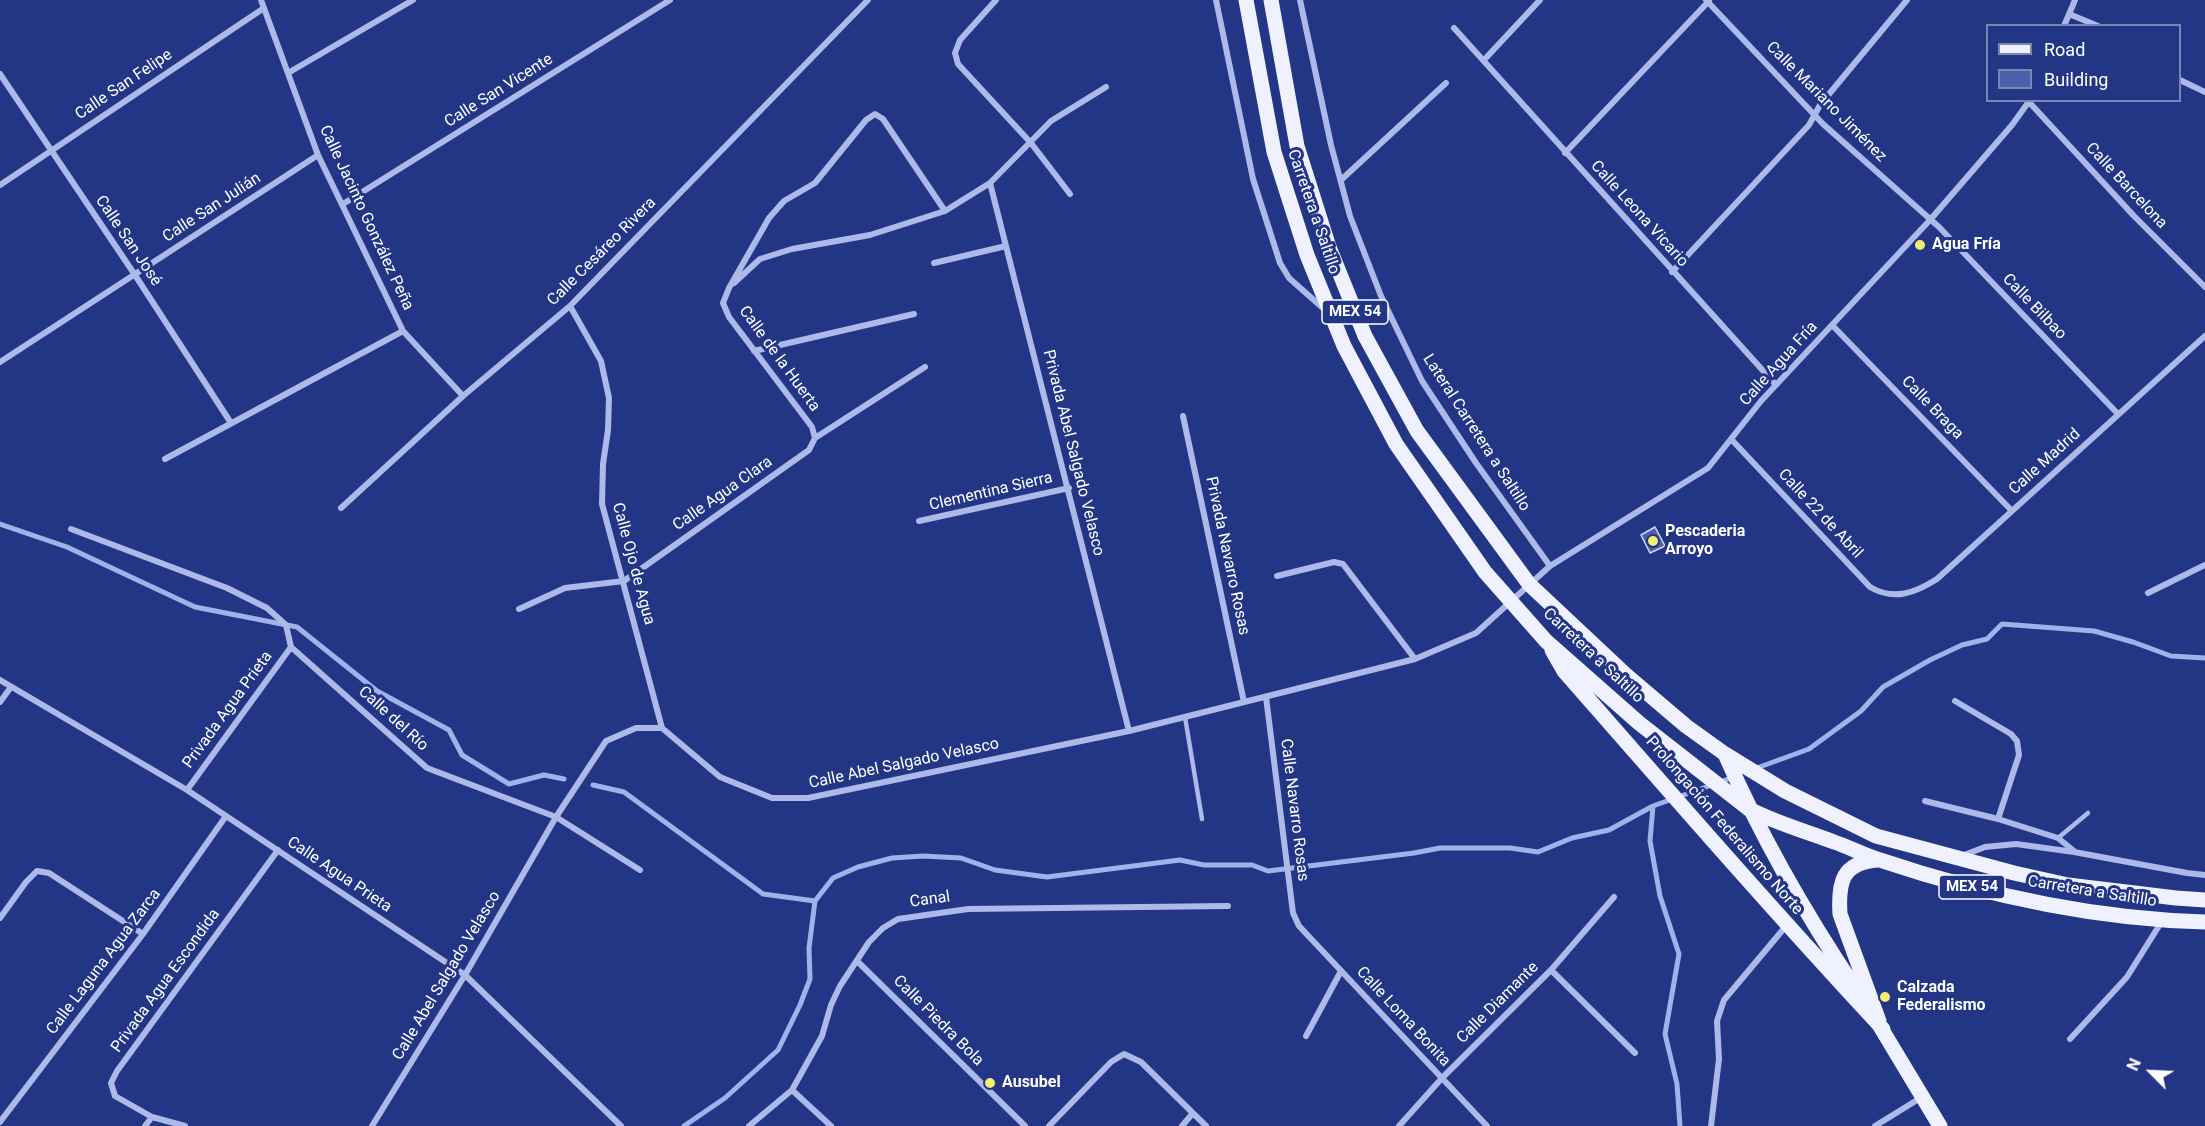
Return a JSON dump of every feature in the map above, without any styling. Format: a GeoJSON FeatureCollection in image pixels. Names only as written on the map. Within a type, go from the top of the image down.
{"type":"FeatureCollection","features":[{"type":"Feature","properties":{"kind":"main road","name":"Carretera a Saltillo"},"geometry":{"type":"LineString","coordinates":[[1246,0],[1274,152],[1306,255],[1344,346],[1396,444],[1485,572],[1546,641],[1639,723],[1737,794],[1749,809],[1769,820],[1880,860],[2008,897],[2162,921],[2205,922]]}},
{"type":"Feature","properties":{"kind":"main road","name":"Carretera a Saltillo"},"geometry":{"type":"LineString","coordinates":[[1271,0],[1297,146],[1329,247],[1365,336],[1417,431],[1529,584],[1656,702],[1725,753],[1785,791],[1876,836],[2013,873],[2068,885],[2205,900]]}},
{"type":"Feature","properties":{"kind":"main road","name":"Prolongación Federalismo Norte"},"geometry":{"type":"LineString","coordinates":[[1546,641],[1564,671],[1786,925],[1882,1029]]}},
{"type":"Feature","properties":{"kind":"main road"},"geometry":{"type":"LineString","coordinates":[[1725,753],[1737,794]]}},
{"type":"Feature","properties":{"kind":"main road","name":"Prolongación Federalismo Norte"},"geometry":{"type":"LineString","coordinates":[[1749,809],[1830,950],[1882,1029],[1940,1126]]}},
{"type":"Feature","properties":{"kind":"main road"},"geometry":{"type":"LineString","coordinates":[[1880,860],[1861,861],[1852,866],[1844,877],[1839,896],[1840,914],[1882,1029]]}},
{"type":"Feature","properties":{"kind":"street","name":"Calle Jacinto González Peña"},"geometry":{"type":"LineString","coordinates":[[261,0],[318,155],[403,330],[463,396]]}},
{"type":"Feature","properties":{"kind":"street"},"geometry":{"type":"LineString","coordinates":[[288,74],[413,0]]}},
{"type":"Feature","properties":{"kind":"street","name":"Calle San Vicente"},"geometry":{"type":"LineString","coordinates":[[343,204],[670,0]]}},
{"type":"Feature","properties":{"kind":"street","name":"Calle Cesáreo Rivera"},"geometry":{"type":"LineString","coordinates":[[341,508],[463,396],[570,306],[868,0]]}},
{"type":"Feature","properties":{"kind":"street"},"geometry":{"type":"LineString","coordinates":[[996,0],[960,40],[955,53],[958,64],[1031,143],[1070,194]]}},
{"type":"Feature","properties":{"kind":"street"},"geometry":{"type":"LineString","coordinates":[[1216,0],[1253,179],[1280,263],[1289,278],[1331,315]]}},
{"type":"Feature","properties":{"kind":"street","name":"Lateral Carretera a Saltillo"},"geometry":{"type":"LineString","coordinates":[[1300,0],[1323,111],[1350,216],[1381,296],[1422,381],[1476,463],[1550,566]]}},
{"type":"Feature","properties":{"kind":"street"},"geometry":{"type":"LineString","coordinates":[[1484,60],[1540,0]]}},
{"type":"Feature","properties":{"kind":"street"},"geometry":{"type":"LineString","coordinates":[[1672,272],[1809,125],[1820,105],[1907,0]]}},
{"type":"Feature","properties":{"kind":"street"},"geometry":{"type":"LineString","coordinates":[[2065,24],[2075,0]]}},
{"type":"Feature","properties":{"kind":"street"},"geometry":{"type":"LineString","coordinates":[[1565,153],[1708,1]]}},
{"type":"Feature","properties":{"kind":"street","name":"Calle Mariano Jiménez"},"geometry":{"type":"LineString","coordinates":[[1708,1],[1815,115],[1930,220]]}},
{"type":"Feature","properties":{"kind":"street","name":"Calle San Felipe"},"geometry":{"type":"LineString","coordinates":[[0,184],[264,8]]}},
{"type":"Feature","properties":{"kind":"street"},"geometry":{"type":"LineString","coordinates":[[2069,14],[2093,24]]}},
{"type":"Feature","properties":{"kind":"street","name":"Calle Leona Vicario"},"geometry":{"type":"LineString","coordinates":[[1454,28],[1776,385]]}},
{"type":"Feature","properties":{"kind":"street","name":"Calle San José"},"geometry":{"type":"LineString","coordinates":[[0,74],[135,274],[231,423]]}},
{"type":"Feature","properties":{"kind":"street"},"geometry":{"type":"LineString","coordinates":[[2181,80],[2205,92]]}},
{"type":"Feature","properties":{"kind":"street"},"geometry":{"type":"LineString","coordinates":[[1341,180],[1446,83]]}},
{"type":"Feature","properties":{"kind":"street"},"geometry":{"type":"LineString","coordinates":[[729,288],[760,259],[792,249],[870,235],[945,211],[990,183],[1051,121],[1106,87]]}},
{"type":"Feature","properties":{"kind":"street","name":"Calle Agua Fría"},"geometry":{"type":"LineString","coordinates":[[1510,601],[1550,566],[1700,474],[1714,462],[1776,385],[1930,220],[2029,102]]}},
{"type":"Feature","properties":{"kind":"street","name":"Calle Barcelona"},"geometry":{"type":"LineString","coordinates":[[2031,102],[2134,216],[2205,287]]}},
{"type":"Feature","properties":{"kind":"street","name":"Calle de la Huerta"},"geometry":{"type":"LineString","coordinates":[[815,438],[812,427],[729,317],[723,303],[729,288],[769,218],[784,201],[814,183],[866,120],[875,114],[883,119],[945,211]]}},
{"type":"Feature","properties":{"kind":"street","name":"Calle San Julián"},"geometry":{"type":"LineString","coordinates":[[0,362],[318,155]]}},
{"type":"Feature","properties":{"kind":"street","name":"Privada Abel Salgado Velasco"},"geometry":{"type":"LineString","coordinates":[[990,183],[1129,731]]}},
{"type":"Feature","properties":{"kind":"street","name":"Calle Bilbao"},"geometry":{"type":"LineString","coordinates":[[1930,220],[2118,414]]}},
{"type":"Feature","properties":{"kind":"street"},"geometry":{"type":"LineString","coordinates":[[934,263],[1006,246]]}},
{"type":"Feature","properties":{"kind":"street","name":"Calle Ojo de Agua"},"geometry":{"type":"LineString","coordinates":[[570,306],[601,361],[609,398],[602,504],[662,728]]}},
{"type":"Feature","properties":{"kind":"street"},"geometry":{"type":"LineString","coordinates":[[754,351],[914,314]]}},
{"type":"Feature","properties":{"kind":"street","name":"Calle Braga"},"geometry":{"type":"LineString","coordinates":[[1832,325],[2012,511]]}},
{"type":"Feature","properties":{"kind":"street"},"geometry":{"type":"LineString","coordinates":[[165,459],[403,330]]}},
{"type":"Feature","properties":{"kind":"street","name":"Calle Madrid"},"geometry":{"type":"LineString","coordinates":[[1897,595],[1922,589],[1937,579],[2205,336]]}},
{"type":"Feature","properties":{"kind":"street","name":"Calle Agua Clara"},"geometry":{"type":"LineString","coordinates":[[519,609],[565,588],[624,581],[809,450],[815,438],[925,367]]}},
{"type":"Feature","properties":{"kind":"street","name":"Privada Navarro Rosas"},"geometry":{"type":"LineString","coordinates":[[1183,416],[1244,702]]}},
{"type":"Feature","properties":{"kind":"street","name":"Calle 22 de Abril"},"geometry":{"type":"LineString","coordinates":[[1731,439],[1870,587],[1879,592],[1897,595]]}},
{"type":"Feature","properties":{"kind":"street","name":"Clementina Sierra"},"geometry":{"type":"LineString","coordinates":[[919,521],[1069,488]]}},
{"type":"Feature","properties":{"kind":"street"},"geometry":{"type":"LineString","coordinates":[[71,529],[227,588],[267,608],[286,625],[291,646]]}},
{"type":"Feature","properties":{"kind":"street"},"geometry":{"type":"LineString","coordinates":[[1277,576],[1334,562],[1342,564],[1415,659]]}},
{"type":"Feature","properties":{"kind":"street"},"geometry":{"type":"LineString","coordinates":[[2148,593],[2205,565]]}},
{"type":"Feature","properties":{"kind":"street","name":"Calle Abel Salgado Velasco"},"geometry":{"type":"LineString","coordinates":[[372,1126],[465,975],[556,817],[606,741],[636,728],[662,728],[720,777],[772,798],[808,798],[1129,731],[1415,659],[1476,633],[1510,601]]}},
{"type":"Feature","properties":{"kind":"street","name":"Privada Agua Prieta"},"geometry":{"type":"LineString","coordinates":[[187,790],[291,646]]}},
{"type":"Feature","properties":{"kind":"street","name":"Calle del Río"},"geometry":{"type":"LineString","coordinates":[[291,646],[427,768],[556,817],[640,870]]}},
{"type":"Feature","properties":{"kind":"street"},"geometry":{"type":"LineString","coordinates":[[0,680],[11,687],[0,702]]}},
{"type":"Feature","properties":{"kind":"street","name":"Calle Agua Prieta"},"geometry":{"type":"LineString","coordinates":[[11,687],[187,790],[465,975],[621,1126]]}},
{"type":"Feature","properties":{"kind":"street","name":"Calle Navarro Rosas"},"geometry":{"type":"LineString","coordinates":[[1266,697],[1293,913],[1299,926]]}},
{"type":"Feature","properties":{"kind":"street"},"geometry":{"type":"LineString","coordinates":[[1954,701],[2011,734],[2018,741],[2019,755],[1998,819]]}},
{"type":"Feature","properties":{"kind":"street"},"geometry":{"type":"LineString","coordinates":[[1925,801],[1998,819],[2058,838],[2074,852]]}},
{"type":"Feature","properties":{"kind":"street","name":"Calle Laguna Agua Zarca"},"geometry":{"type":"LineString","coordinates":[[0,1122],[144,934],[226,816]]}},
{"type":"Feature","properties":{"kind":"street"},"geometry":{"type":"LineString","coordinates":[[1957,857],[1985,847],[2016,844],[2205,875]]}},
{"type":"Feature","properties":{"kind":"street","name":"Privada Agua Escondida"},"geometry":{"type":"LineString","coordinates":[[152,1117],[115,1096],[111,1083],[117,1071],[278,850]]}},
{"type":"Feature","properties":{"kind":"street"},"geometry":{"type":"LineString","coordinates":[[0,918],[26,882],[37,871],[49,873],[144,934]]}},
{"type":"Feature","properties":{"kind":"street","name":"Calle Diamante"},"geometry":{"type":"LineString","coordinates":[[1399,1126],[1442,1078],[1551,970],[1614,897]]}},
{"type":"Feature","properties":{"kind":"street","name":"Canal"},"geometry":{"type":"LineString","coordinates":[[749,1126],[792,1090],[822,1036],[831,1005],[857,961],[869,942],[883,928],[898,919],[968,909],[1228,906]]}},
{"type":"Feature","properties":{"kind":"street"},"geometry":{"type":"LineString","coordinates":[[2070,1039],[2127,977],[2162,921]]}},
{"type":"Feature","properties":{"kind":"street"},"geometry":{"type":"LineString","coordinates":[[1711,1126],[1719,1059],[1717,1021],[1724,1000],[1786,925]]}},
{"type":"Feature","properties":{"kind":"street","name":"Calle Loma Bonita"},"geometry":{"type":"LineString","coordinates":[[1299,926],[1487,1126]]}},
{"type":"Feature","properties":{"kind":"street","name":"Calle Piedra Bola"},"geometry":{"type":"LineString","coordinates":[[857,961],[1025,1126]]}},
{"type":"Feature","properties":{"kind":"street"},"geometry":{"type":"LineString","coordinates":[[1306,1036],[1341,970]]}},
{"type":"Feature","properties":{"kind":"street"},"geometry":{"type":"LineString","coordinates":[[1551,970],[1635,1053]]}},
{"type":"Feature","properties":{"kind":"street"},"geometry":{"type":"LineString","coordinates":[[1049,1126],[1111,1062],[1124,1054],[1141,1062],[1206,1126]]}},
{"type":"Feature","properties":{"kind":"street"},"geometry":{"type":"LineString","coordinates":[[792,1090],[831,1126]]}},
{"type":"Feature","properties":{"kind":"street"},"geometry":{"type":"LineString","coordinates":[[1875,1126],[1922,1096]]}},
{"type":"Feature","properties":{"kind":"street"},"geometry":{"type":"LineString","coordinates":[[1182,1126],[1192,1113]]}},
{"type":"Feature","properties":{"kind":"street"},"geometry":{"type":"LineString","coordinates":[[145,1126],[152,1117],[185,1126]]}},
{"type":"Feature","properties":{"kind":"lane"},"geometry":{"type":"LineString","coordinates":[[1185,717],[1202,819]]}},
{"type":"Feature","properties":{"kind":"lane"},"geometry":{"type":"LineString","coordinates":[[2058,838],[2088,813]]}},
{"type":"Feature","properties":{"kind":"building","name":"Pescaderia Arroyo"},"geometry":{"type":"Polygon","coordinates":[[[1655,527],[1665,546],[1650,553],[1641,535],[1655,527]]]}},
{"type":"Feature","properties":{"kind":"waterway"},"geometry":{"type":"LineString","coordinates":[[0,524],[67,547],[195,607],[297,627],[377,691],[449,730],[462,755],[509,784],[544,775],[564,779]]}},
{"type":"Feature","properties":{"kind":"waterway"},"geometry":{"type":"LineString","coordinates":[[1754,769],[1809,749],[1861,711],[1883,687],[1962,645],[1987,639],[2002,624],[2094,631],[2171,656],[2205,658]]}},
{"type":"Feature","properties":{"kind":"waterway"},"geometry":{"type":"LineString","coordinates":[[684,1126],[725,1098],[778,1050],[810,979],[809,948],[815,901],[833,878],[858,867],[892,858],[923,856],[961,858],[995,870],[1047,877],[1180,860],[1204,865],[1252,865],[1268,871],[1440,848],[1510,848],[1538,852],[1572,838],[1609,830],[1653,806],[1734,777]]}},
{"type":"Feature","properties":{"kind":"waterway"},"geometry":{"type":"LineString","coordinates":[[593,785],[624,792],[763,894],[815,901]]}},
{"type":"Feature","properties":{"kind":"waterway"},"geometry":{"type":"LineString","coordinates":[[1653,806],[1650,841],[1660,896],[1679,954],[1665,1034],[1677,1084],[1680,1126]]}},
{"type":"Feature","properties":{"kind":"place","name":"Agua Fría"},"geometry":{"type":"Point","coordinates":[1920,245]}},
{"type":"Feature","properties":{"kind":"place","name":"Pescaderia Arroyo"},"geometry":{"type":"Point","coordinates":[1653,541]}},
{"type":"Feature","properties":{"kind":"place","name":"Calzada Federalismo"},"geometry":{"type":"Point","coordinates":[1885,997]}},
{"type":"Feature","properties":{"kind":"place","name":"Ausubel"},"geometry":{"type":"Point","coordinates":[990,1083]}}]}
